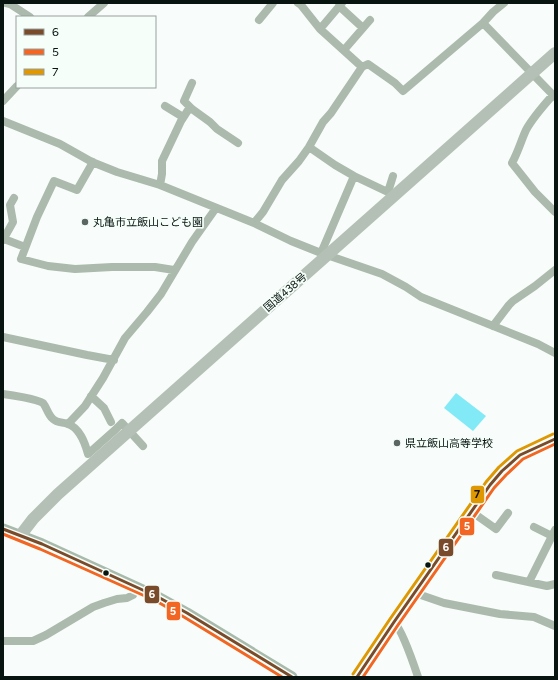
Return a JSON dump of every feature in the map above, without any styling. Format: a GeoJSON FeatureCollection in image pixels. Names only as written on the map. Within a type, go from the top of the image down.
{"type":"FeatureCollection","features":[{"type":"Feature","properties":{"kind":"highway","name":"国道438号"},"geometry":{"type":"LineString","coordinates":[[327,255],[535,76],[555,53]]}},
{"type":"Feature","properties":{"kind":"highway","name":"国道438号"},"geometry":{"type":"LineString","coordinates":[[24,537],[33,519],[58,494],[132,433],[327,255],[391,194],[535,76],[555,62]]}},
{"type":"Feature","properties":{"kind":"highway"},"geometry":{"type":"LineString","coordinates":[[357,677],[490,485],[502,471],[520,455],[555,439]]}},
{"type":"Feature","properties":{"kind":"main road"},"geometry":{"type":"LineString","coordinates":[[3,529],[86,564],[188,613],[292,677]]}},
{"type":"Feature","properties":{"kind":"street"},"geometry":{"type":"LineString","coordinates":[[6,3],[28,16]]}},
{"type":"Feature","properties":{"kind":"street"},"geometry":{"type":"LineString","coordinates":[[89,16],[104,3]]}},
{"type":"Feature","properties":{"kind":"street"},"geometry":{"type":"LineString","coordinates":[[259,20],[273,3]]}},
{"type":"Feature","properties":{"kind":"street"},"geometry":{"type":"LineString","coordinates":[[298,3],[320,29],[362,67]]}},
{"type":"Feature","properties":{"kind":"street"},"geometry":{"type":"LineString","coordinates":[[254,223],[263,212],[282,180],[299,161],[323,122],[331,113],[362,67],[368,64],[395,83],[402,91],[483,23],[504,3]]}},
{"type":"Feature","properties":{"kind":"street"},"geometry":{"type":"LineString","coordinates":[[320,29],[340,5],[364,28]]}},
{"type":"Feature","properties":{"kind":"street"},"geometry":{"type":"LineString","coordinates":[[344,50],[370,20]]}},
{"type":"Feature","properties":{"kind":"street"},"geometry":{"type":"LineString","coordinates":[[483,23],[554,96],[527,129],[518,152],[512,162],[535,192],[555,212]]}},
{"type":"Feature","properties":{"kind":"street"},"geometry":{"type":"LineString","coordinates":[[192,84],[184,102],[217,129],[238,143]]}},
{"type":"Feature","properties":{"kind":"street"},"geometry":{"type":"LineString","coordinates":[[3,101],[16,87]]}},
{"type":"Feature","properties":{"kind":"street"},"geometry":{"type":"LineString","coordinates":[[165,106],[184,117]]}},
{"type":"Feature","properties":{"kind":"street"},"geometry":{"type":"LineString","coordinates":[[160,185],[162,161],[190,107]]}},
{"type":"Feature","properties":{"kind":"street"},"geometry":{"type":"LineString","coordinates":[[3,120],[60,144],[117,172],[160,185],[254,223],[291,241],[382,274],[421,297],[538,344],[555,353]]}},
{"type":"Feature","properties":{"kind":"street"},"geometry":{"type":"LineString","coordinates":[[309,146],[335,165],[391,194],[392,176]]}},
{"type":"Feature","properties":{"kind":"street"},"geometry":{"type":"LineString","coordinates":[[94,162],[77,190],[54,181],[37,217],[21,259],[48,266],[75,270],[112,267],[155,267],[174,270]]}},
{"type":"Feature","properties":{"kind":"street"},"geometry":{"type":"LineString","coordinates":[[327,255],[354,176]]}},
{"type":"Feature","properties":{"kind":"street"},"geometry":{"type":"LineString","coordinates":[[14,198],[10,205],[13,222],[3,240],[25,247]]}},
{"type":"Feature","properties":{"kind":"street"},"geometry":{"type":"LineString","coordinates":[[68,424],[85,406],[114,360],[125,338],[161,294],[174,270],[216,208]]}},
{"type":"Feature","properties":{"kind":"street"},"geometry":{"type":"LineString","coordinates":[[493,326],[513,301],[555,270]]}},
{"type":"Feature","properties":{"kind":"street"},"geometry":{"type":"LineString","coordinates":[[3,337],[114,360]]}},
{"type":"Feature","properties":{"kind":"street"},"geometry":{"type":"LineString","coordinates":[[3,394],[32,399],[42,403],[53,420],[59,423],[68,424],[75,428],[82,438],[88,454],[122,423],[143,446]]}},
{"type":"Feature","properties":{"kind":"street"},"geometry":{"type":"LineString","coordinates":[[91,396],[104,408],[111,422]]}},
{"type":"Feature","properties":{"kind":"street"},"geometry":{"type":"LineString","coordinates":[[472,512],[496,529],[508,513]]}},
{"type":"Feature","properties":{"kind":"street"},"geometry":{"type":"LineString","coordinates":[[529,582],[554,533],[534,527]]}},
{"type":"Feature","properties":{"kind":"street"},"geometry":{"type":"LineString","coordinates":[[496,575],[547,586],[555,584]]}},
{"type":"Feature","properties":{"kind":"street"},"geometry":{"type":"LineString","coordinates":[[3,641],[33,641],[93,607],[133,595],[137,588]]}},
{"type":"Feature","properties":{"kind":"street"},"geometry":{"type":"LineString","coordinates":[[415,593],[444,603],[500,614],[534,617],[555,626]]}},
{"type":"Feature","properties":{"kind":"street"},"geometry":{"type":"LineString","coordinates":[[394,622],[402,634],[418,677]]}},
{"type":"Feature","properties":{"kind":"water"},"geometry":{"type":"Polygon","coordinates":[[[456,393],[486,416],[473,431],[444,408],[456,393]]]}},
{"type":"Feature","properties":{"kind":"transit line","name":"7"},"geometry":{"type":"LineString","coordinates":[[353,674],[486,482],[499,467],[517,451],[553,434]]}},
{"type":"Feature","properties":{"kind":"transit line","name":"6"},"geometry":{"type":"LineString","coordinates":[[357,677],[490,485],[502,471],[520,455],[555,439]]}},
{"type":"Feature","properties":{"kind":"transit line","name":"5"},"geometry":{"type":"LineString","coordinates":[[363,677],[494,488],[523,459],[555,444]]}},
{"type":"Feature","properties":{"kind":"transit line","name":"6"},"geometry":{"type":"LineString","coordinates":[[3,529],[42,544],[158,597],[292,677]]}},
{"type":"Feature","properties":{"kind":"transit line","name":"5"},"geometry":{"type":"LineString","coordinates":[[3,534],[156,601],[282,677]]}},
{"type":"Feature","properties":{"kind":"place","name":"丸亀市立飯山こども園"},"geometry":{"type":"Point","coordinates":[85,222]}},
{"type":"Feature","properties":{"kind":"place","name":"県立飯山高等学校"},"geometry":{"type":"Point","coordinates":[397,443]}}]}
